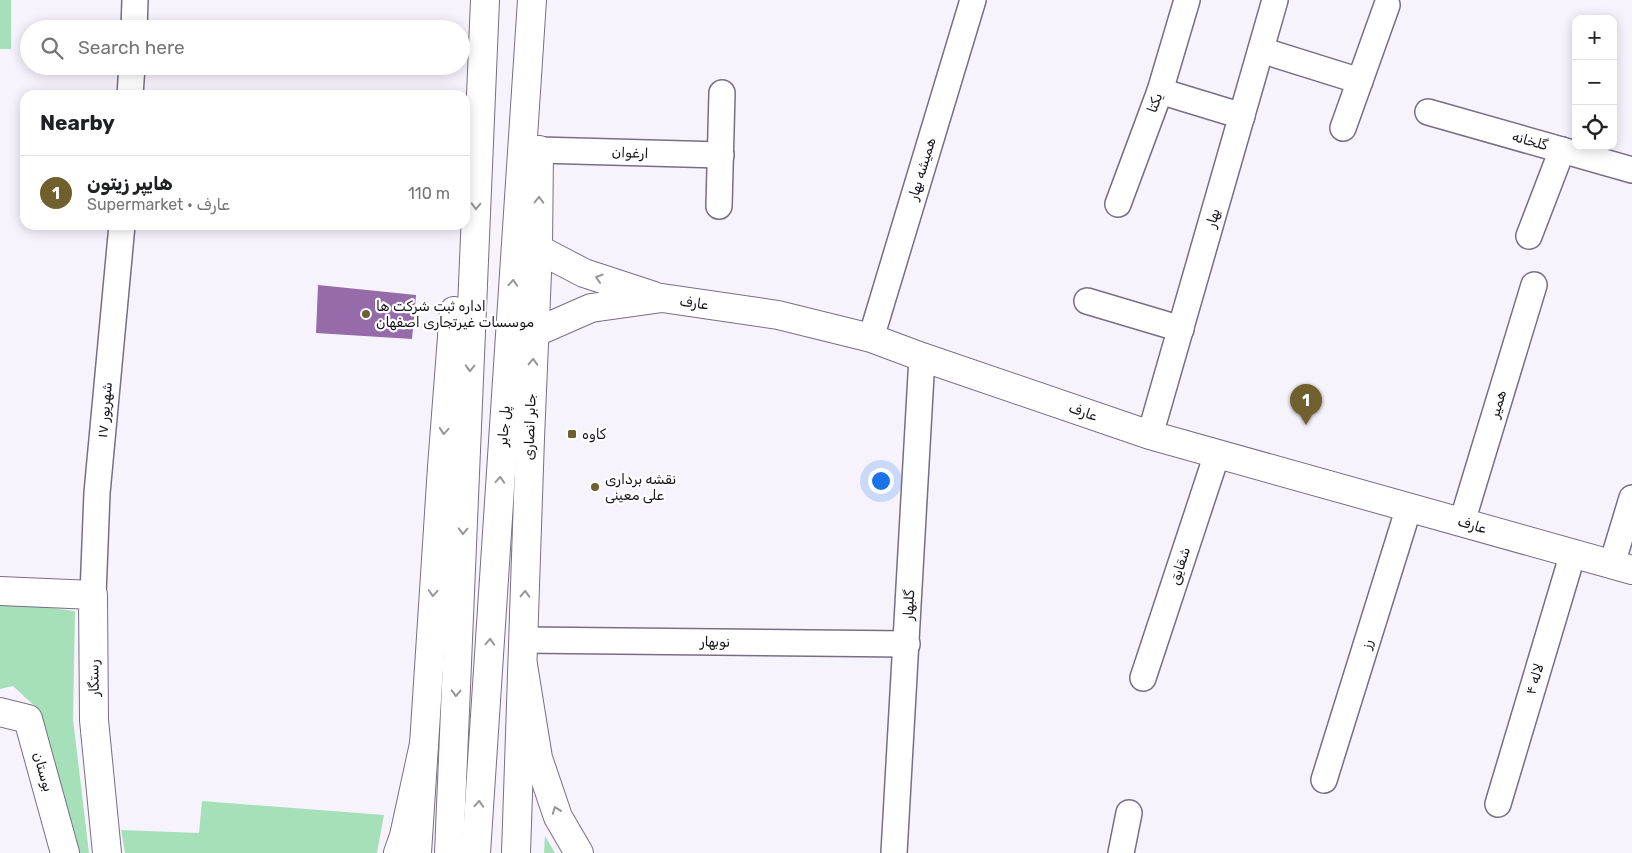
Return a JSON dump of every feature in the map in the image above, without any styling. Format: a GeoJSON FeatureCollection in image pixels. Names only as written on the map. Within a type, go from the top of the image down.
{"type":"FeatureCollection","features":[{"type":"Feature","properties":{"kind":"main road"},"geometry":{"type":"LineString","coordinates":[[470,120],[480,0]]}},
{"type":"Feature","properties":{"kind":"main road"},"geometry":{"type":"LineString","coordinates":[[449,853],[485,0]]}},
{"type":"Feature","properties":{"kind":"main road","name":"پل جابر"},"geometry":{"type":"LineString","coordinates":[[476,853],[532,0]]}},
{"type":"Feature","properties":{"kind":"main road","name":"جابر انصاری"},"geometry":{"type":"LineString","coordinates":[[516,853],[538,249],[540,0]]}},
{"type":"Feature","properties":{"kind":"main road"},"geometry":{"type":"LineString","coordinates":[[416,853],[442,467],[461,230]]}},
{"type":"Feature","properties":{"kind":"main road"},"geometry":{"type":"LineString","coordinates":[[538,249],[584,273],[662,298]]}},
{"type":"Feature","properties":{"kind":"main road","name":"عارف"},"geometry":{"type":"LineString","coordinates":[[534,333],[591,308],[662,298],[778,315],[870,338],[1150,435],[1622,567]]}},
{"type":"Feature","properties":{"kind":"main road"},"geometry":{"type":"LineString","coordinates":[[0,591],[93,595]]}},
{"type":"Feature","properties":{"kind":"main road","name":"رستگار"},"geometry":{"type":"LineString","coordinates":[[93,595],[94,720],[107,853]]}},
{"type":"Feature","properties":{"kind":"main road"},"geometry":{"type":"LineString","coordinates":[[523,653],[538,758],[558,817],[579,853]]}},
{"type":"Feature","properties":{"kind":"main road","name":"بوستان"},"geometry":{"type":"LineString","coordinates":[[0,712],[28,719],[65,853]]}},
{"type":"Feature","properties":{"kind":"main road"},"geometry":{"type":"LineString","coordinates":[[398,853],[404,836],[424,744]]}},
{"type":"Feature","properties":{"kind":"street"},"geometry":{"type":"LineString","coordinates":[[134,20],[135,0]]}},
{"type":"Feature","properties":{"kind":"street","name":"همیشه بهار"},"geometry":{"type":"LineString","coordinates":[[870,338],[973,0]]}},
{"type":"Feature","properties":{"kind":"street","name":"یکتا"},"geometry":{"type":"LineString","coordinates":[[1118,204],[1160,91],[1187,0]]}},
{"type":"Feature","properties":{"kind":"street","name":"بهار"},"geometry":{"type":"LineString","coordinates":[[1150,435],[1276,0]]}},
{"type":"Feature","properties":{"kind":"street"},"geometry":{"type":"LineString","coordinates":[[1342,128],[1387,6]]}},
{"type":"Feature","properties":{"kind":"street"},"geometry":{"type":"LineString","coordinates":[[1261,50],[1360,81]]}},
{"type":"Feature","properties":{"kind":"street"},"geometry":{"type":"LineString","coordinates":[[130,90],[131,75]]}},
{"type":"Feature","properties":{"kind":"street"},"geometry":{"type":"LineString","coordinates":[[1160,91],[1242,116]]}},
{"type":"Feature","properties":{"kind":"street"},"geometry":{"type":"LineString","coordinates":[[720,206],[722,93]]}},
{"type":"Feature","properties":{"kind":"street","name":"گلخانه"},"geometry":{"type":"LineString","coordinates":[[1428,112],[1632,170]]}},
{"type":"Feature","properties":{"kind":"street","name":"ارغوان"},"geometry":{"type":"LineString","coordinates":[[539,150],[721,155]]}},
{"type":"Feature","properties":{"kind":"street"},"geometry":{"type":"LineString","coordinates":[[1529,236],[1562,150]]}},
{"type":"Feature","properties":{"kind":"street","name":"۱۷ شهریور"},"geometry":{"type":"LineString","coordinates":[[93,595],[97,493],[122,230]]}},
{"type":"Feature","properties":{"kind":"street","name":"همیر"},"geometry":{"type":"LineString","coordinates":[[1462,522],[1534,285]]}},
{"type":"Feature","properties":{"kind":"street"},"geometry":{"type":"LineString","coordinates":[[1087,301],[1181,329]]}},
{"type":"Feature","properties":{"kind":"street","name":"گلبهار"},"geometry":{"type":"LineString","coordinates":[[894,853],[922,357]]}},
{"type":"Feature","properties":{"kind":"street","name":"شقایق"},"geometry":{"type":"LineString","coordinates":[[1143,678],[1217,454]]}},
{"type":"Feature","properties":{"kind":"street"},"geometry":{"type":"LineString","coordinates":[[1622,567],[1632,498]]}},
{"type":"Feature","properties":{"kind":"street","name":"رز"},"geometry":{"type":"LineString","coordinates":[[1324,780],[1409,507]]}},
{"type":"Feature","properties":{"kind":"street","name":"لاله ۴"},"geometry":{"type":"LineString","coordinates":[[1498,804],[1573,554]]}},
{"type":"Feature","properties":{"kind":"street","name":"نوبهار"},"geometry":{"type":"LineString","coordinates":[[523,653],[907,644]]}},
{"type":"Feature","properties":{"kind":"street"},"geometry":{"type":"LineString","coordinates":[[1121,853],[1129,813]]}},
{"type":"Feature","properties":{"kind":"green space"},"geometry":{"type":"Polygon","coordinates":[[[0,0],[11,0],[11,49],[0,49],[0,0]]]}},
{"type":"Feature","properties":{"kind":"green space"},"geometry":{"type":"Polygon","coordinates":[[[0,604],[27,605],[75,611],[73,719],[89,853],[74,853],[40,711],[13,686],[0,689],[0,604]]]}},
{"type":"Feature","properties":{"kind":"green space"},"geometry":{"type":"Polygon","coordinates":[[[202,801],[384,815],[377,853],[125,853],[121,830],[199,833],[202,801]]]}},
{"type":"Feature","properties":{"kind":"green space"},"geometry":{"type":"Polygon","coordinates":[[[545,836],[555,853],[544,853],[545,836]]]}},
{"type":"Feature","properties":{"kind":"building","name":"اداره ثبت شرکت ها موسسات غیرتجاری اصفهان"},"geometry":{"type":"Polygon","coordinates":[[[318,285],[416,295],[412,339],[316,333],[318,285]]]}},
{"type":"Feature","properties":{"kind":"place","name":"اداره ثبت شرکت ها موسسات غیرتجاری اصفهان"},"geometry":{"type":"Point","coordinates":[366,314]}},
{"type":"Feature","properties":{"kind":"place","name":"هایپر زیتون"},"geometry":{"type":"Point","coordinates":[1306,425]}},
{"type":"Feature","properties":{"kind":"place","name":"کاوه"},"geometry":{"type":"Point","coordinates":[572,434]}},
{"type":"Feature","properties":{"kind":"place","name":"نقشه برداری علی معینی"},"geometry":{"type":"Point","coordinates":[595,487]}}]}
